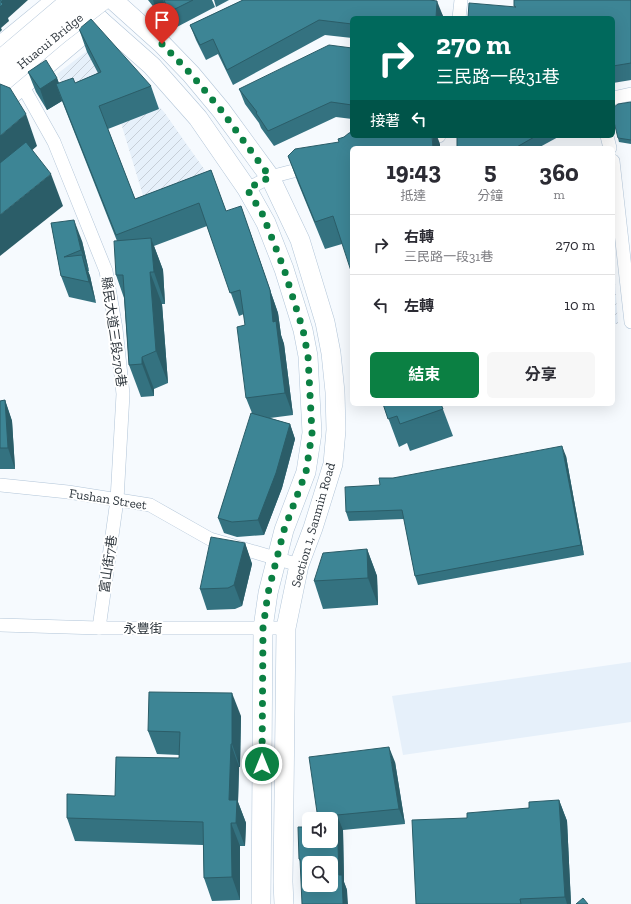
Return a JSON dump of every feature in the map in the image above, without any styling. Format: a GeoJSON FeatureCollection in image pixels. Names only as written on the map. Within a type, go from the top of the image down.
{"type":"FeatureCollection","features":[{"type":"Feature","properties":{"kind":"highway","name":"Huacui Bridge"},"geometry":{"type":"LineString","coordinates":[[0,62],[99,4]]}},
{"type":"Feature","properties":{"kind":"highway","name":"Huacui Bridge"},"geometry":{"type":"LineString","coordinates":[[0,82],[57,34],[99,4]]}},
{"type":"Feature","properties":{"kind":"street"},"geometry":{"type":"LineString","coordinates":[[22,85],[12,78],[4,66],[1,54],[4,43],[56,0]]}},
{"type":"Feature","properties":{"kind":"street"},"geometry":{"type":"LineString","coordinates":[[459,16],[461,0]]}},
{"type":"Feature","properties":{"kind":"street"},"geometry":{"type":"LineString","coordinates":[[0,104],[22,85],[99,4]]}},
{"type":"Feature","properties":{"kind":"street","name":"Section 1, Sanmin Road"},"geometry":{"type":"LineString","coordinates":[[99,4],[162,44],[191,74],[221,110],[270,177],[300,240],[325,322],[331,354],[335,392],[336,422],[333,464],[313,528],[299,565],[286,628],[284,904]]}},
{"type":"Feature","properties":{"kind":"street","name":"Section 1, Sanmin Road"},"geometry":{"type":"LineString","coordinates":[[99,4],[198,118],[262,213],[284,269],[303,330],[308,356],[312,426],[306,472],[284,530],[268,593],[263,628],[262,904]]}},
{"type":"Feature","properties":{"kind":"street","name":"縣民大道三段270巷"},"geometry":{"type":"LineString","coordinates":[[22,85],[54,142],[106,271],[116,329],[123,394],[117,500]]}},
{"type":"Feature","properties":{"kind":"street"},"geometry":{"type":"LineString","coordinates":[[615,98],[631,94]]}},
{"type":"Feature","properties":{"kind":"street"},"geometry":{"type":"LineString","coordinates":[[396,146],[430,138]]}},
{"type":"Feature","properties":{"kind":"street"},"geometry":{"type":"LineString","coordinates":[[247,189],[270,177],[324,163]]}},
{"type":"Feature","properties":{"kind":"street"},"geometry":{"type":"LineString","coordinates":[[615,179],[631,322]]}},
{"type":"Feature","properties":{"kind":"street"},"geometry":{"type":"LineString","coordinates":[[308,356],[331,354]]}},
{"type":"Feature","properties":{"kind":"street","name":"Fushan Street"},"geometry":{"type":"LineString","coordinates":[[0,485],[68,492],[150,505],[210,538],[299,565]]}},
{"type":"Feature","properties":{"kind":"street","name":"富山街7巷"},"geometry":{"type":"LineString","coordinates":[[99,628],[117,500]]}},
{"type":"Feature","properties":{"kind":"street","name":"永豐街"},"geometry":{"type":"LineString","coordinates":[[0,625],[99,628],[286,628]]}},
{"type":"Feature","properties":{"kind":"shaded area"},"geometry":{"type":"Polygon","coordinates":[[[100,41],[164,112],[218,189],[148,212],[121,123],[72,101],[57,74],[100,41]]]}},
{"type":"Feature","properties":{"kind":"shaded area"},"geometry":{"type":"Polygon","coordinates":[[[615,282],[618,324],[615,324],[615,282]]]}},
{"type":"Feature","properties":{"kind":"shaded area"},"geometry":{"type":"Polygon","coordinates":[[[631,662],[631,722],[403,755],[392,696],[631,662]]]}},
{"type":"Feature","properties":{"kind":"building"},"geometry":{"type":"Polygon","coordinates":[[[0,0],[3,0],[1,2],[3,4],[0,7],[0,0]]]}},
{"type":"Feature","properties":{"kind":"building"},"geometry":{"type":"Polygon","coordinates":[[[164,0],[193,0],[169,12],[164,0]]]}},
{"type":"Feature","properties":{"kind":"building"},"geometry":{"type":"Polygon","coordinates":[[[243,0],[437,1],[436,16],[350,16],[350,24],[319,20],[227,70],[213,39],[200,45],[190,25],[243,0]]]}},
{"type":"Feature","properties":{"kind":"building"},"geometry":{"type":"Polygon","coordinates":[[[514,0],[631,0],[631,63],[615,66],[615,16],[468,16],[469,3],[516,7],[514,6],[514,0]]]}},
{"type":"Feature","properties":{"kind":"building"},"geometry":{"type":"Polygon","coordinates":[[[91,19],[151,86],[99,106],[135,199],[211,170],[226,211],[241,206],[270,290],[273,322],[276,321],[285,393],[246,398],[237,327],[245,325],[240,290],[230,293],[199,203],[116,235],[56,84],[73,78],[75,83],[101,72],[79,29],[91,19]]]}},
{"type":"Feature","properties":{"kind":"building"},"geometry":{"type":"Polygon","coordinates":[[[329,45],[350,48],[350,105],[331,102],[268,131],[256,113],[257,112],[239,89],[329,45]]]}},
{"type":"Feature","properties":{"kind":"building"},"geometry":{"type":"Polygon","coordinates":[[[46,60],[57,78],[40,89],[28,72],[46,60]]]}},
{"type":"Feature","properties":{"kind":"building"},"geometry":{"type":"Polygon","coordinates":[[[0,84],[10,88],[26,114],[0,136],[0,84]]]}},
{"type":"Feature","properties":{"kind":"building"},"geometry":{"type":"Polygon","coordinates":[[[631,102],[631,140],[618,138],[615,126],[615,106],[618,104],[631,102]]]}},
{"type":"Feature","properties":{"kind":"building"},"geometry":{"type":"Polygon","coordinates":[[[349,133],[350,138],[432,138],[433,146],[350,146],[350,268],[333,216],[315,222],[288,156],[295,149],[339,142],[338,139],[349,133]]]}},
{"type":"Feature","properties":{"kind":"building"},"geometry":{"type":"Polygon","coordinates":[[[457,138],[532,138],[518,146],[457,146],[457,138]]]}},
{"type":"Feature","properties":{"kind":"building"},"geometry":{"type":"Polygon","coordinates":[[[26,142],[51,174],[0,215],[0,163],[26,142]]]}},
{"type":"Feature","properties":{"kind":"building"},"geometry":{"type":"Polygon","coordinates":[[[74,220],[81,250],[64,257],[82,255],[89,282],[61,276],[51,223],[74,220]]]}},
{"type":"Feature","properties":{"kind":"building"},"geometry":{"type":"Polygon","coordinates":[[[151,238],[154,272],[150,272],[156,351],[142,357],[142,364],[129,365],[123,275],[116,275],[114,241],[151,238]]]}},
{"type":"Feature","properties":{"kind":"building"},"geometry":{"type":"Polygon","coordinates":[[[5,400],[8,448],[0,448],[0,401],[5,400]]]}},
{"type":"Feature","properties":{"kind":"building"},"geometry":{"type":"Polygon","coordinates":[[[384,406],[442,406],[443,409],[400,424],[397,416],[388,419],[384,406]]]}},
{"type":"Feature","properties":{"kind":"building"},"geometry":{"type":"Polygon","coordinates":[[[251,413],[290,424],[276,473],[258,520],[232,522],[218,518],[251,413]]]}},
{"type":"Feature","properties":{"kind":"building"},"geometry":{"type":"Polygon","coordinates":[[[562,446],[581,545],[415,576],[402,510],[346,512],[345,487],[380,485],[379,478],[393,478],[562,446]]]}},
{"type":"Feature","properties":{"kind":"building"},"geometry":{"type":"Polygon","coordinates":[[[211,537],[245,543],[234,585],[228,588],[200,589],[211,537]]]}},
{"type":"Feature","properties":{"kind":"building"},"geometry":{"type":"Polygon","coordinates":[[[367,549],[368,578],[314,581],[323,553],[367,549]]]}},
{"type":"Feature","properties":{"kind":"building"},"geometry":{"type":"Polygon","coordinates":[[[149,692],[232,693],[232,744],[229,800],[237,800],[236,823],[231,823],[232,877],[204,878],[203,822],[67,818],[67,794],[115,796],[116,757],[179,758],[180,732],[148,731],[149,692]]]}},
{"type":"Feature","properties":{"kind":"building"},"geometry":{"type":"Polygon","coordinates":[[[389,747],[399,809],[338,815],[338,812],[317,812],[309,757],[389,747]]]}},
{"type":"Feature","properties":{"kind":"building"},"geometry":{"type":"Polygon","coordinates":[[[559,800],[565,897],[520,899],[521,904],[416,904],[412,820],[467,818],[467,813],[529,808],[529,802],[559,800]]]}},
{"type":"Feature","properties":{"kind":"building"},"geometry":{"type":"Polygon","coordinates":[[[298,827],[302,827],[302,848],[338,848],[338,845],[339,875],[342,875],[343,904],[302,904],[298,827]]]}},
{"type":"Feature","properties":{"kind":"building"},"geometry":{"type":"Polygon","coordinates":[[[583,898],[588,904],[576,904],[583,898]]]}},
{"type":"Feature","properties":{"kind":"route"},"geometry":{"type":"LineString","coordinates":[[162,44],[191,74],[221,110],[270,177],[247,189],[262,213],[284,269],[300,318],[308,356],[312,433],[306,472],[284,530],[268,593],[263,628],[262,764]]}}]}
